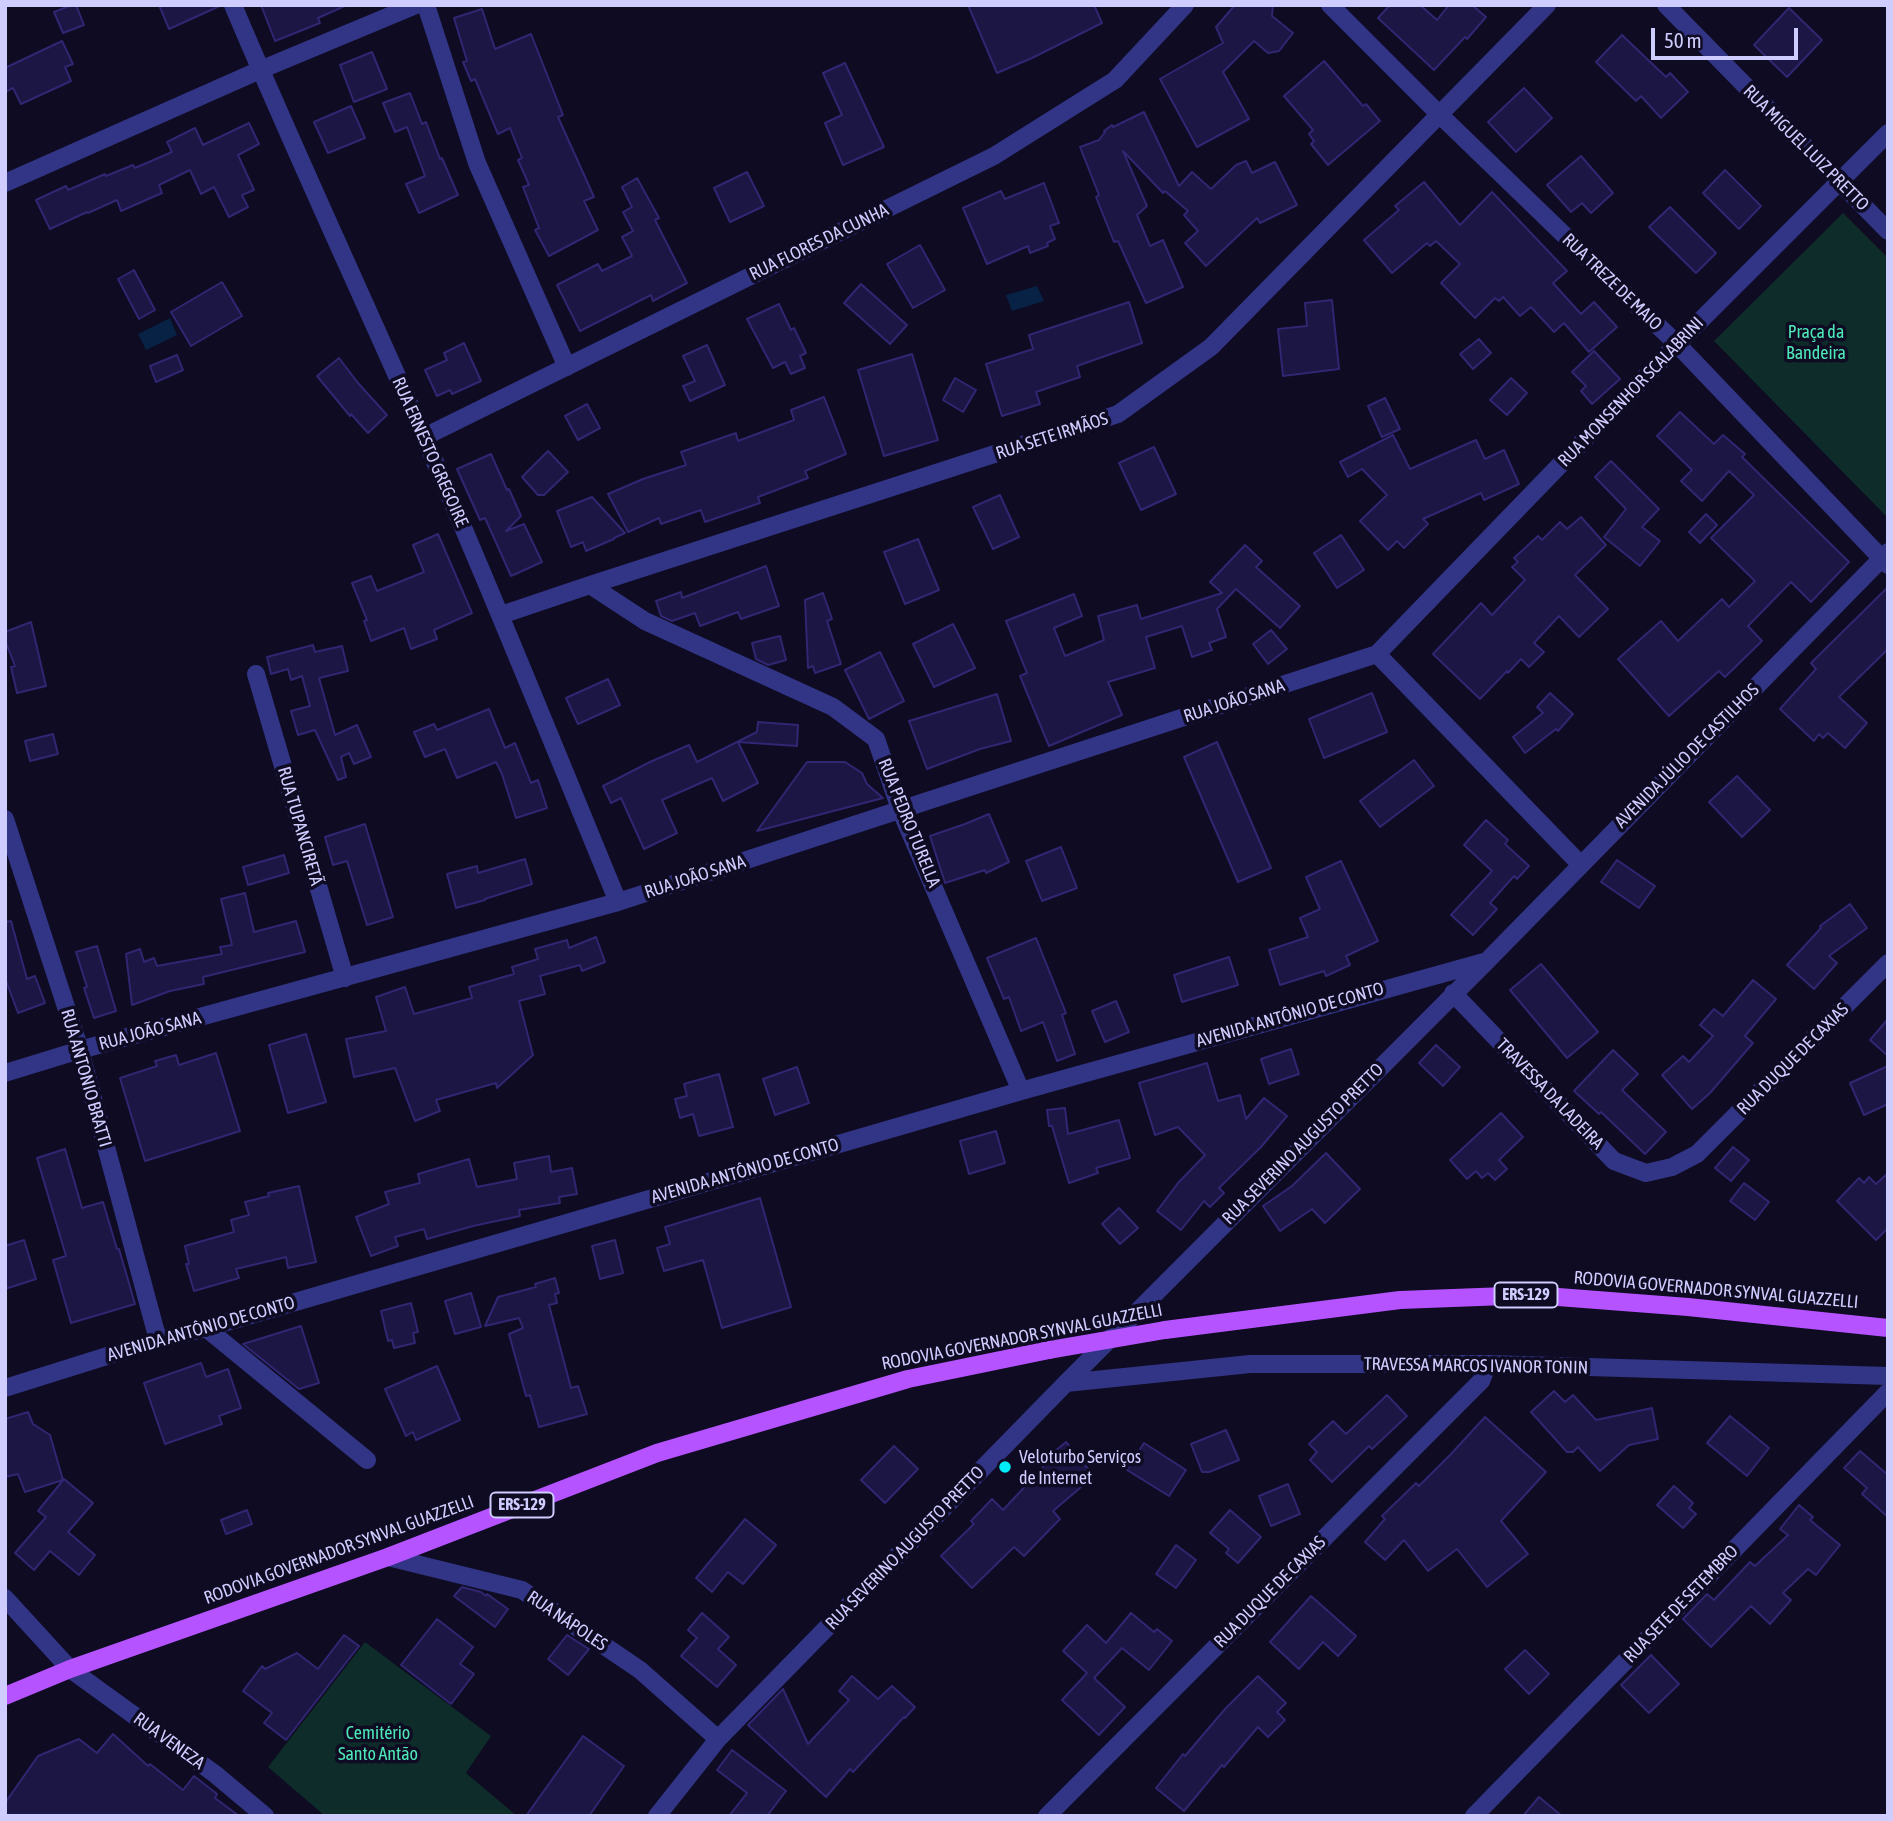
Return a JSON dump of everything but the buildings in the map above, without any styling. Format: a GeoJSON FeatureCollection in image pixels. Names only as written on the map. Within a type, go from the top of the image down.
{"type":"FeatureCollection","features":[{"type":"Feature","properties":{"kind":"main road","name":"RODOVIA GOVERNADOR SYNVAL GUAZZELLI"},"geometry":{"type":"LineString","coordinates":[[5,1696],[70,1669],[388,1557],[683,1445],[908,1379],[1049,1350],[1165,1330],[1400,1300],[1532,1295],[1688,1307],[1888,1328]]}},
{"type":"Feature","properties":{"kind":"street","name":"RUA ERNESTO GREGOIRE"},"geometry":{"type":"LineString","coordinates":[[233,5],[501,615],[618,902]]}},
{"type":"Feature","properties":{"kind":"street"},"geometry":{"type":"LineString","coordinates":[[6,182],[260,70],[416,5]]}},
{"type":"Feature","properties":{"kind":"street"},"geometry":{"type":"LineString","coordinates":[[426,5],[477,163],[567,367]]}},
{"type":"Feature","properties":{"kind":"street","name":"RUA FLORES DA CUNHA"},"geometry":{"type":"LineString","coordinates":[[424,437],[993,156],[1115,80],[1185,5]]}},
{"type":"Feature","properties":{"kind":"street","name":"RUA TREZE DE MAIO"},"geometry":{"type":"LineString","coordinates":[[1330,5],[1677,344],[1885,558]]}},
{"type":"Feature","properties":{"kind":"street","name":"RUA SETE IRMÃOS"},"geometry":{"type":"LineString","coordinates":[[501,615],[1118,414],[1212,347],[1547,5]]}},
{"type":"Feature","properties":{"kind":"street","name":"RUA MIGUEL LUIZ PRETTO"},"geometry":{"type":"LineString","coordinates":[[1666,5],[1888,231]]}},
{"type":"Feature","properties":{"kind":"street","name":"RUA MONSENHOR SCALABRINI"},"geometry":{"type":"LineString","coordinates":[[1377,654],[1677,344],[1888,133]]}},
{"type":"Feature","properties":{"kind":"street","name":"AVENIDA JÚLIO DE CASTILHOS"},"geometry":{"type":"LineString","coordinates":[[1487,961],[1885,558]]}},
{"type":"Feature","properties":{"kind":"street","name":"RUA PEDRO TURELLA"},"geometry":{"type":"LineString","coordinates":[[590,585],[645,621],[833,706],[876,739],[900,809],[1021,1091]]}},
{"type":"Feature","properties":{"kind":"street"},"geometry":{"type":"LineString","coordinates":[[1377,654],[1580,864]]}},
{"type":"Feature","properties":{"kind":"street","name":"RUA JOÃO SANA"},"geometry":{"type":"LineString","coordinates":[[5,1073],[618,902],[1377,654]]}},
{"type":"Feature","properties":{"kind":"street","name":"RUA TUPANCIRETÃ"},"geometry":{"type":"LineString","coordinates":[[256,674],[345,978]]}},
{"type":"Feature","properties":{"kind":"street","name":"RUA ANTONIO BRATTI"},"geometry":{"type":"LineString","coordinates":[[5,819],[80,1050],[158,1340]]}},
{"type":"Feature","properties":{"kind":"street","name":"AVENIDA ANTÔNIO DE CONTO"},"geometry":{"type":"LineString","coordinates":[[5,1388],[158,1340],[1021,1091],[1487,961]]}},
{"type":"Feature","properties":{"kind":"street","name":"RUA SEVERINO AUGUSTO PRETTO"},"geometry":{"type":"LineString","coordinates":[[657,1816],[718,1739],[1066,1383],[1487,961]]}},
{"type":"Feature","properties":{"kind":"street","name":"RUA DUQUE DE CAXIAS"},"geometry":{"type":"LineString","coordinates":[[1697,1154],[1888,963]]}},
{"type":"Feature","properties":{"kind":"street","name":"TRAVESSA DA LADEIRA"},"geometry":{"type":"LineString","coordinates":[[1453,993],[1614,1161],[1646,1173],[1672,1167],[1697,1154]]}},
{"type":"Feature","properties":{"kind":"street"},"geometry":{"type":"LineString","coordinates":[[206,1328],[367,1461]]}},
{"type":"Feature","properties":{"kind":"street","name":"TRAVESSA MARCOS IVANOR TONIN"},"geometry":{"type":"LineString","coordinates":[[1066,1383],[1250,1364],[1488,1364],[1888,1376]]}},
{"type":"Feature","properties":{"kind":"street","name":"RUA DUQUE DE CAXIAS"},"geometry":{"type":"LineString","coordinates":[[1047,1816],[1481,1381],[1488,1364]]}},
{"type":"Feature","properties":{"kind":"street","name":"RUA SETE DE SETEMBRO"},"geometry":{"type":"LineString","coordinates":[[1474,1816],[1888,1392]]}},
{"type":"Feature","properties":{"kind":"street","name":"RUA NÁPOLES"},"geometry":{"type":"LineString","coordinates":[[388,1557],[522,1590],[640,1670],[718,1739]]}},
{"type":"Feature","properties":{"kind":"street","name":"RUA VENEZA"},"geometry":{"type":"LineString","coordinates":[[5,1598],[70,1669],[215,1774],[265,1816]]}},
{"type":"Feature","properties":{"kind":"green space","name":"Praça da Bandeira"},"geometry":{"type":"Polygon","coordinates":[[[1843,213],[1888,258],[1886,516],[1714,341],[1843,213]]]}},
{"type":"Feature","properties":{"kind":"green space","name":"Cemitério Santo Antão"},"geometry":{"type":"Polygon","coordinates":[[[365,1642],[491,1736],[466,1773],[517,1816],[325,1816],[268,1767],[365,1642]]]}},
{"type":"Feature","properties":{"kind":"water"},"geometry":{"type":"Polygon","coordinates":[[[1037,286],[1044,301],[1012,311],[1006,295],[1037,286]]]}},
{"type":"Feature","properties":{"kind":"water"},"geometry":{"type":"Polygon","coordinates":[[[170,318],[177,335],[146,350],[138,334],[170,318]]]}},
{"type":"Feature","properties":{"kind":"place","name":"Veloturbo Serviços de Internet"},"geometry":{"type":"Point","coordinates":[1005,1467]}}]}
